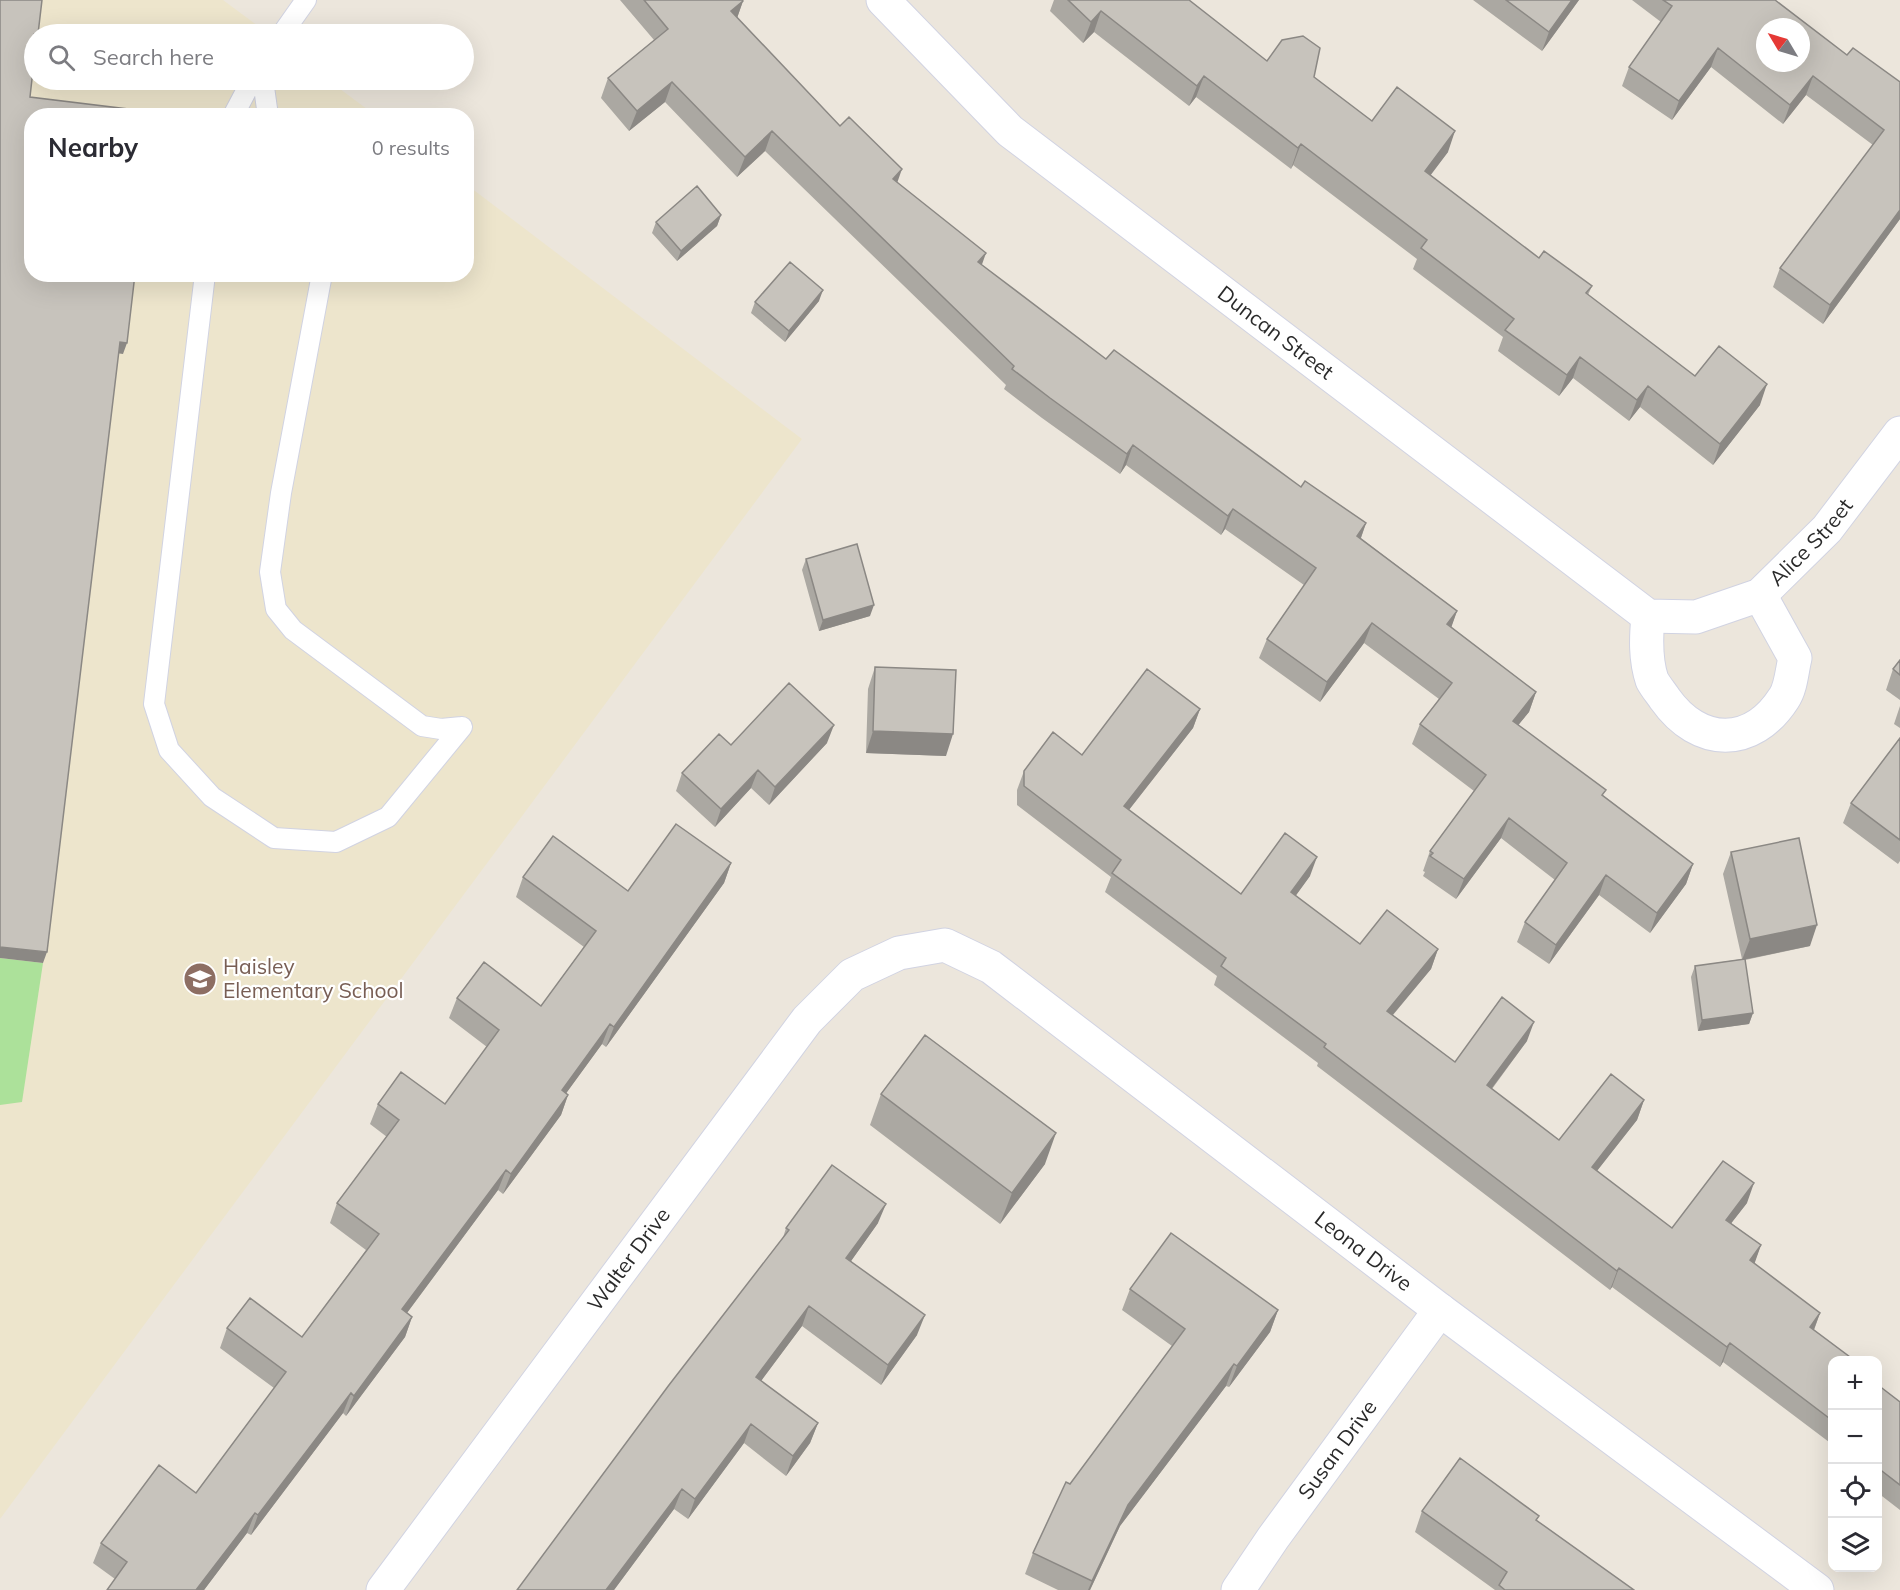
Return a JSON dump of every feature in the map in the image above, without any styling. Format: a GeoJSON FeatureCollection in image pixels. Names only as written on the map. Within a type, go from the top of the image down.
{"type":"FeatureCollection","features":[{"type":"Feature","properties":{"kind":"street","name":"Duncan Street"},"geometry":{"type":"LineString","coordinates":[[883,0],[1010,131],[1648,616]]}},
{"type":"Feature","properties":{"kind":"street","name":"Alice Street"},"geometry":{"type":"LineString","coordinates":[[1648,616],[1696,617],[1760,595],[1827,529],[1900,433]]}},
{"type":"Feature","properties":{"kind":"street"},"geometry":{"type":"LineString","coordinates":[[1648,616],[1646,646],[1653,681],[1674,712],[1695,729],[1728,737],[1761,725],[1786,696],[1795,658],[1760,595]]}},
{"type":"Feature","properties":{"kind":"street","name":"Leona Drive"},"geometry":{"type":"LineString","coordinates":[[899,953],[945,945],[991,968],[1440,1310],[1817,1590]]}},
{"type":"Feature","properties":{"kind":"street","name":"Walter Drive"},"geometry":{"type":"LineString","coordinates":[[383,1590],[807,1020],[852,975],[899,953]]}},
{"type":"Feature","properties":{"kind":"street","name":"Susan Drive"},"geometry":{"type":"LineString","coordinates":[[1238,1590],[1273,1538],[1440,1310]]}},
{"type":"Feature","properties":{"kind":"lane"},"geometry":{"type":"LineString","coordinates":[[289,24],[306,0]]}},
{"type":"Feature","properties":{"kind":"lane"},"geometry":{"type":"LineString","coordinates":[[237,108],[247,90]]}},
{"type":"Feature","properties":{"kind":"lane"},"geometry":{"type":"LineString","coordinates":[[264,90],[267,108]]}},
{"type":"Feature","properties":{"kind":"lane"},"geometry":{"type":"LineString","coordinates":[[204,282],[154,704],[169,750],[212,797],[274,838],[336,842],[388,817],[462,727],[441,729],[422,726],[293,630],[276,609],[270,572],[306,351],[320,282]]}},
{"type":"Feature","properties":{"kind":"shaded area","name":"Haisley Elementary School"},"geometry":{"type":"Polygon","coordinates":[[[0,0],[223,0],[255,24],[24,24],[24,90],[341,90],[366,108],[24,108],[24,282],[474,282],[474,190],[802,439],[0,1519],[0,0]]]}},
{"type":"Feature","properties":{"kind":"green space"},"geometry":{"type":"Polygon","coordinates":[[[0,958],[43,963],[22,1102],[0,1105],[0,958]]]}},
{"type":"Feature","properties":{"kind":"building"},"geometry":{"type":"Polygon","coordinates":[[[0,0],[42,0],[39,24],[24,24],[24,90],[31,90],[30,97],[120,108],[24,108],[24,282],[134,282],[127,343],[120,342],[47,952],[0,947],[0,0]]]}},
{"type":"Feature","properties":{"kind":"building"},"geometry":{"type":"Polygon","coordinates":[[[644,0],[742,0],[731,11],[840,126],[849,117],[902,169],[893,179],[986,253],[978,262],[1106,359],[1114,350],[1301,487],[1305,481],[1366,523],[1357,536],[1457,611],[1447,624],[1536,692],[1513,721],[1606,790],[1602,795],[1693,864],[1657,913],[1606,875],[1556,945],[1525,922],[1567,863],[1509,818],[1464,879],[1430,856],[1433,853],[1430,851],[1486,775],[1420,724],[1452,683],[1372,623],[1327,682],[1267,639],[1316,568],[1233,509],[1228,516],[1133,445],[1127,454],[1012,369],[1014,366],[772,131],[745,157],[672,82],[637,111],[608,78],[668,29],[644,0]]]}},
{"type":"Feature","properties":{"kind":"building"},"geometry":{"type":"Polygon","coordinates":[[[1068,0],[1189,0],[1267,61],[1282,40],[1303,36],[1320,48],[1314,77],[1372,121],[1397,87],[1455,131],[1425,171],[1539,258],[1544,251],[1592,286],[1586,293],[1695,376],[1719,346],[1767,384],[1720,444],[1648,386],[1637,400],[1580,357],[1567,375],[1505,330],[1514,319],[1421,248],[1427,240],[1301,144],[1298,148],[1204,76],[1197,86],[1101,11],[1091,22],[1068,0]]]}},
{"type":"Feature","properties":{"kind":"building"},"geometry":{"type":"Polygon","coordinates":[[[1506,0],[1572,0],[1549,32],[1506,0]]]}},
{"type":"Feature","properties":{"kind":"building"},"geometry":{"type":"Polygon","coordinates":[[[1663,0],[1775,0],[1799,18],[1756,18],[1756,72],[1810,72],[1810,27],[1847,55],[1853,48],[1900,82],[1900,210],[1830,305],[1780,268],[1884,130],[1813,76],[1790,105],[1718,48],[1679,101],[1629,67],[1672,6],[1663,0]]]}},
{"type":"Feature","properties":{"kind":"building"},"geometry":{"type":"Polygon","coordinates":[[[697,186],[721,215],[681,251],[656,222],[697,186]]]}},
{"type":"Feature","properties":{"kind":"building"},"geometry":{"type":"Polygon","coordinates":[[[790,262],[823,290],[789,331],[755,302],[790,262]]]}},
{"type":"Feature","properties":{"kind":"building"},"geometry":{"type":"Polygon","coordinates":[[[857,544],[874,605],[823,620],[806,559],[857,544]]]}},
{"type":"Feature","properties":{"kind":"building"},"geometry":{"type":"Polygon","coordinates":[[[1900,660],[1900,675],[1893,669],[1900,660]]]}},
{"type":"Feature","properties":{"kind":"building"},"geometry":{"type":"Polygon","coordinates":[[[875,667],[956,670],[953,734],[873,731],[875,667]]]}},
{"type":"Feature","properties":{"kind":"building"},"geometry":{"type":"Polygon","coordinates":[[[1147,669],[1200,709],[1124,806],[1241,894],[1285,833],[1317,857],[1291,892],[1360,944],[1387,910],[1438,949],[1387,1011],[1455,1062],[1502,997],[1534,1022],[1487,1085],[1559,1140],[1611,1074],[1644,1100],[1592,1167],[1672,1228],[1723,1161],[1754,1183],[1726,1220],[1761,1245],[1750,1260],[1820,1313],[1810,1327],[1849,1356],[1828,1356],[1828,1417],[1730,1343],[1727,1347],[1619,1268],[1617,1271],[1324,1047],[1326,1044],[1221,966],[1226,958],[1112,873],[1121,860],[1024,786],[1024,771],[1053,732],[1082,755],[1147,669]]]}},
{"type":"Feature","properties":{"kind":"building"},"geometry":{"type":"Polygon","coordinates":[[[789,683],[834,725],[775,787],[758,770],[721,809],[682,773],[719,734],[731,745],[789,683]]]}},
{"type":"Feature","properties":{"kind":"building"},"geometry":{"type":"Polygon","coordinates":[[[1900,738],[1900,840],[1851,803],[1900,738]]]}},
{"type":"Feature","properties":{"kind":"building"},"geometry":{"type":"Polygon","coordinates":[[[676,824],[731,863],[614,1027],[610,1024],[562,1090],[568,1095],[511,1174],[506,1170],[402,1309],[412,1317],[354,1396],[351,1393],[258,1515],[255,1513],[196,1590],[107,1590],[127,1562],[101,1543],[159,1465],[196,1493],[286,1372],[227,1328],[250,1298],[302,1337],[379,1234],[337,1203],[399,1120],[378,1104],[401,1072],[445,1104],[499,1030],[457,998],[484,962],[541,1006],[596,931],[523,877],[553,836],[628,891],[676,824]]]}},
{"type":"Feature","properties":{"kind":"building"},"geometry":{"type":"Polygon","coordinates":[[[1799,838],[1817,925],[1750,939],[1731,852],[1799,838]]]}},
{"type":"Feature","properties":{"kind":"building"},"geometry":{"type":"Polygon","coordinates":[[[1745,959],[1753,1013],[1702,1020],[1695,966],[1745,959]]]}},
{"type":"Feature","properties":{"kind":"building"},"geometry":{"type":"Polygon","coordinates":[[[925,1035],[1056,1133],[1012,1193],[881,1094],[925,1035]]]}},
{"type":"Feature","properties":{"kind":"building"},"geometry":{"type":"Polygon","coordinates":[[[832,1165],[886,1204],[846,1258],[925,1315],[888,1365],[809,1306],[756,1377],[818,1423],[793,1456],[751,1424],[695,1499],[682,1489],[606,1590],[517,1590],[669,1385],[789,1230],[786,1228],[832,1165]]]}},
{"type":"Feature","properties":{"kind":"building"},"geometry":{"type":"Polygon","coordinates":[[[1171,1233],[1278,1310],[1237,1366],[1234,1364],[1128,1505],[1092,1581],[1033,1553],[1066,1482],[1070,1484],[1185,1329],[1130,1289],[1171,1233]]]}},
{"type":"Feature","properties":{"kind":"building"},"geometry":{"type":"Polygon","coordinates":[[[1882,1388],[1900,1402],[1900,1485],[1882,1471],[1882,1388]]]}},
{"type":"Feature","properties":{"kind":"building"},"geometry":{"type":"Polygon","coordinates":[[[1460,1458],[1539,1516],[1536,1520],[1634,1590],[1505,1590],[1499,1585],[1507,1572],[1422,1511],[1460,1458]]]}},
{"type":"Feature","properties":{"kind":"place","name":"Haisley Elementary School"},"geometry":{"type":"Point","coordinates":[200,979]}}]}
